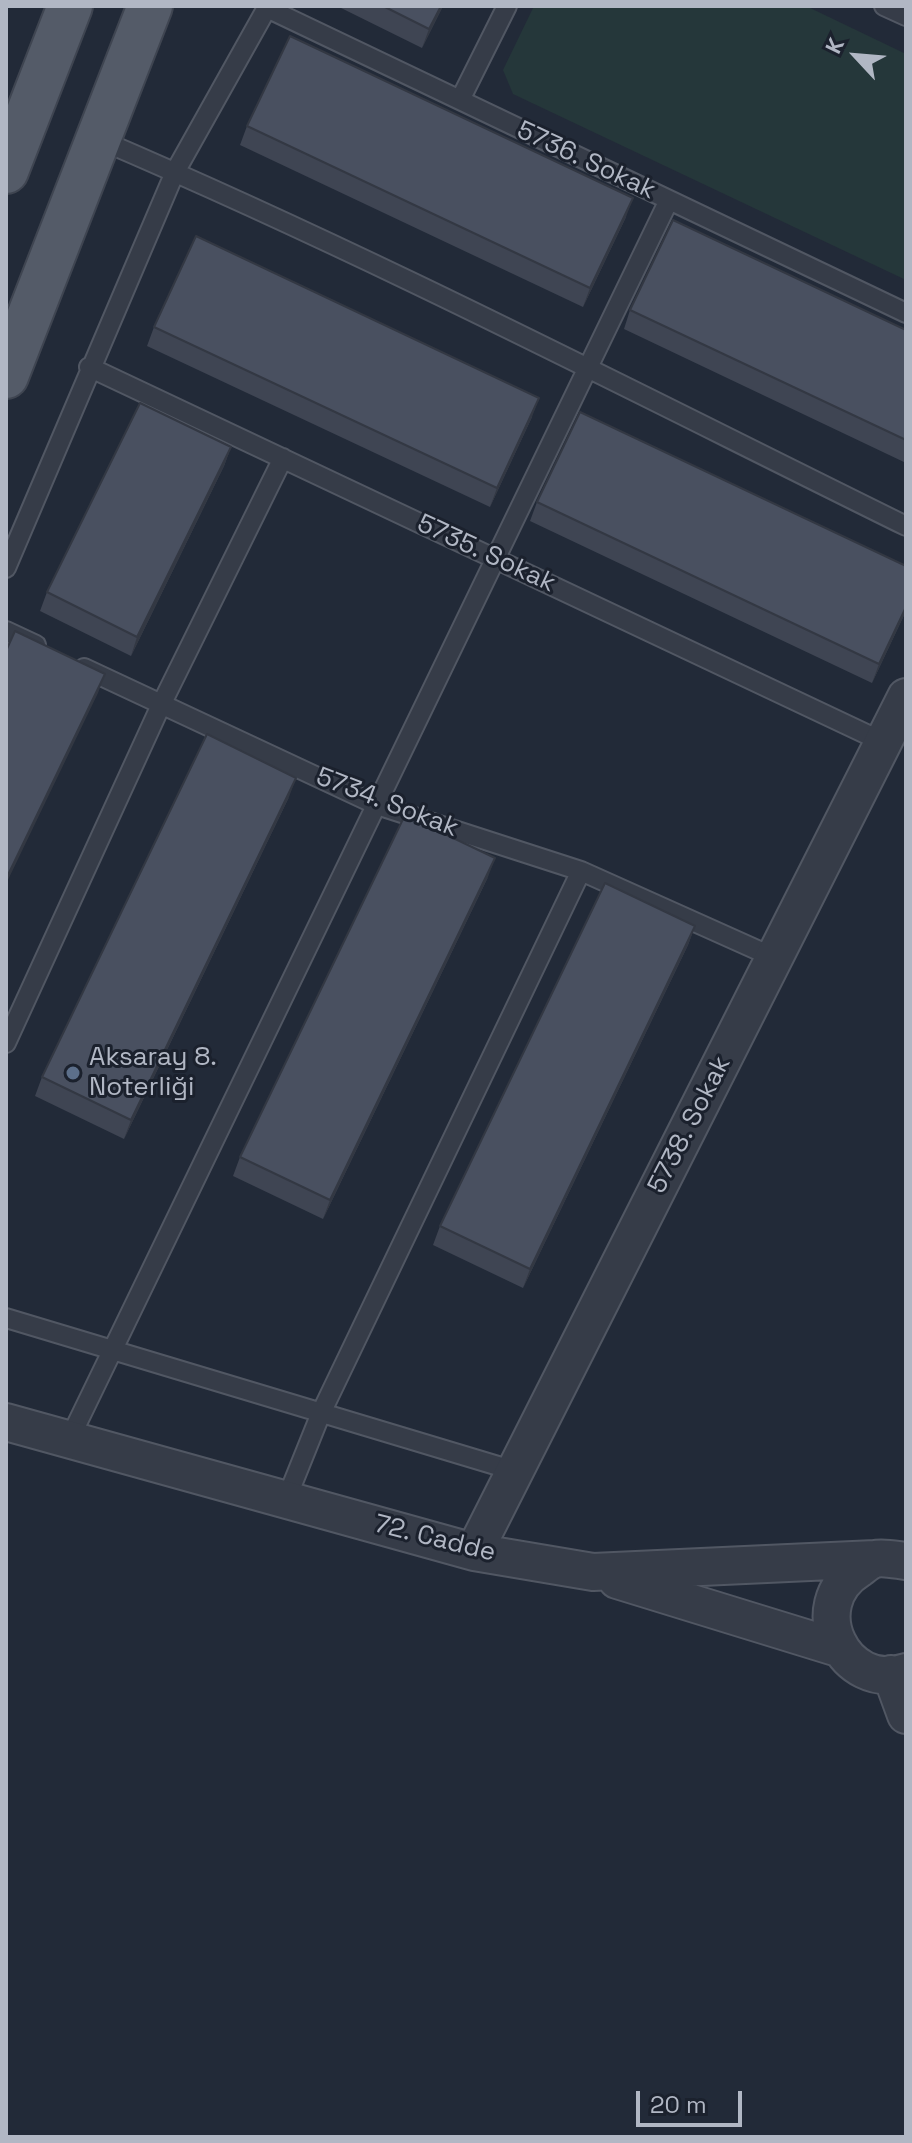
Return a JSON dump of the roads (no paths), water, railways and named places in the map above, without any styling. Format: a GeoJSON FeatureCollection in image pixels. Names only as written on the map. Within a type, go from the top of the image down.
{"type":"FeatureCollection","features":[{"type":"Feature","properties":{"kind":"main road"},"geometry":{"type":"LineString","coordinates":[[6,171],[16,120],[70,6]]}},
{"type":"Feature","properties":{"kind":"main road"},"geometry":{"type":"LineString","coordinates":[[6,376],[150,6]]}},
{"type":"Feature","properties":{"kind":"street","name":"5738. Sokak"},"geometry":{"type":"LineString","coordinates":[[474,1552],[906,697]]}},
{"type":"Feature","properties":{"kind":"street","name":"72. Cadde"},"geometry":{"type":"LineString","coordinates":[[6,1422],[474,1552],[593,1572],[891,1560]]}},
{"type":"Feature","properties":{"kind":"street"},"geometry":{"type":"LineString","coordinates":[[838,1648],[829,1612],[844,1578],[891,1560]]}},
{"type":"Feature","properties":{"kind":"street"},"geometry":{"type":"LineString","coordinates":[[593,1572],[838,1648],[866,1672],[898,1673],[906,1715]]}},
{"type":"Feature","properties":{"kind":"lane"},"geometry":{"type":"LineString","coordinates":[[460,100],[507,6]]}},
{"type":"Feature","properties":{"kind":"lane"},"geometry":{"type":"LineString","coordinates":[[884,6],[906,16]]}},
{"type":"Feature","properties":{"kind":"lane"},"geometry":{"type":"LineString","coordinates":[[6,568],[89,367],[175,172],[267,7]]}},
{"type":"Feature","properties":{"kind":"lane","name":"5736. Sokak"},"geometry":{"type":"LineString","coordinates":[[267,7],[906,313]]}},
{"type":"Feature","properties":{"kind":"lane"},"geometry":{"type":"LineString","coordinates":[[98,139],[175,172],[588,369],[906,526]]}},
{"type":"Feature","properties":{"kind":"lane"},"geometry":{"type":"LineString","coordinates":[[69,1440],[669,200]]}},
{"type":"Feature","properties":{"kind":"lane","name":"5735. Sokak"},"geometry":{"type":"LineString","coordinates":[[89,367],[883,742]]}},
{"type":"Feature","properties":{"kind":"lane"},"geometry":{"type":"LineString","coordinates":[[6,1043],[161,705],[283,458]]}},
{"type":"Feature","properties":{"kind":"lane","name":"5734. Sokak"},"geometry":{"type":"LineString","coordinates":[[6,631],[377,805],[581,871],[775,958]]}},
{"type":"Feature","properties":{"kind":"lane"},"geometry":{"type":"LineString","coordinates":[[286,1500],[321,1413],[581,871]]}},
{"type":"Feature","properties":{"kind":"lane"},"geometry":{"type":"LineString","coordinates":[[6,1318],[515,1471]]}},
{"type":"Feature","properties":{"kind":"place","name":"Aksaray 8. Noterliği"},"geometry":{"type":"Point","coordinates":[73,1073]}}]}
